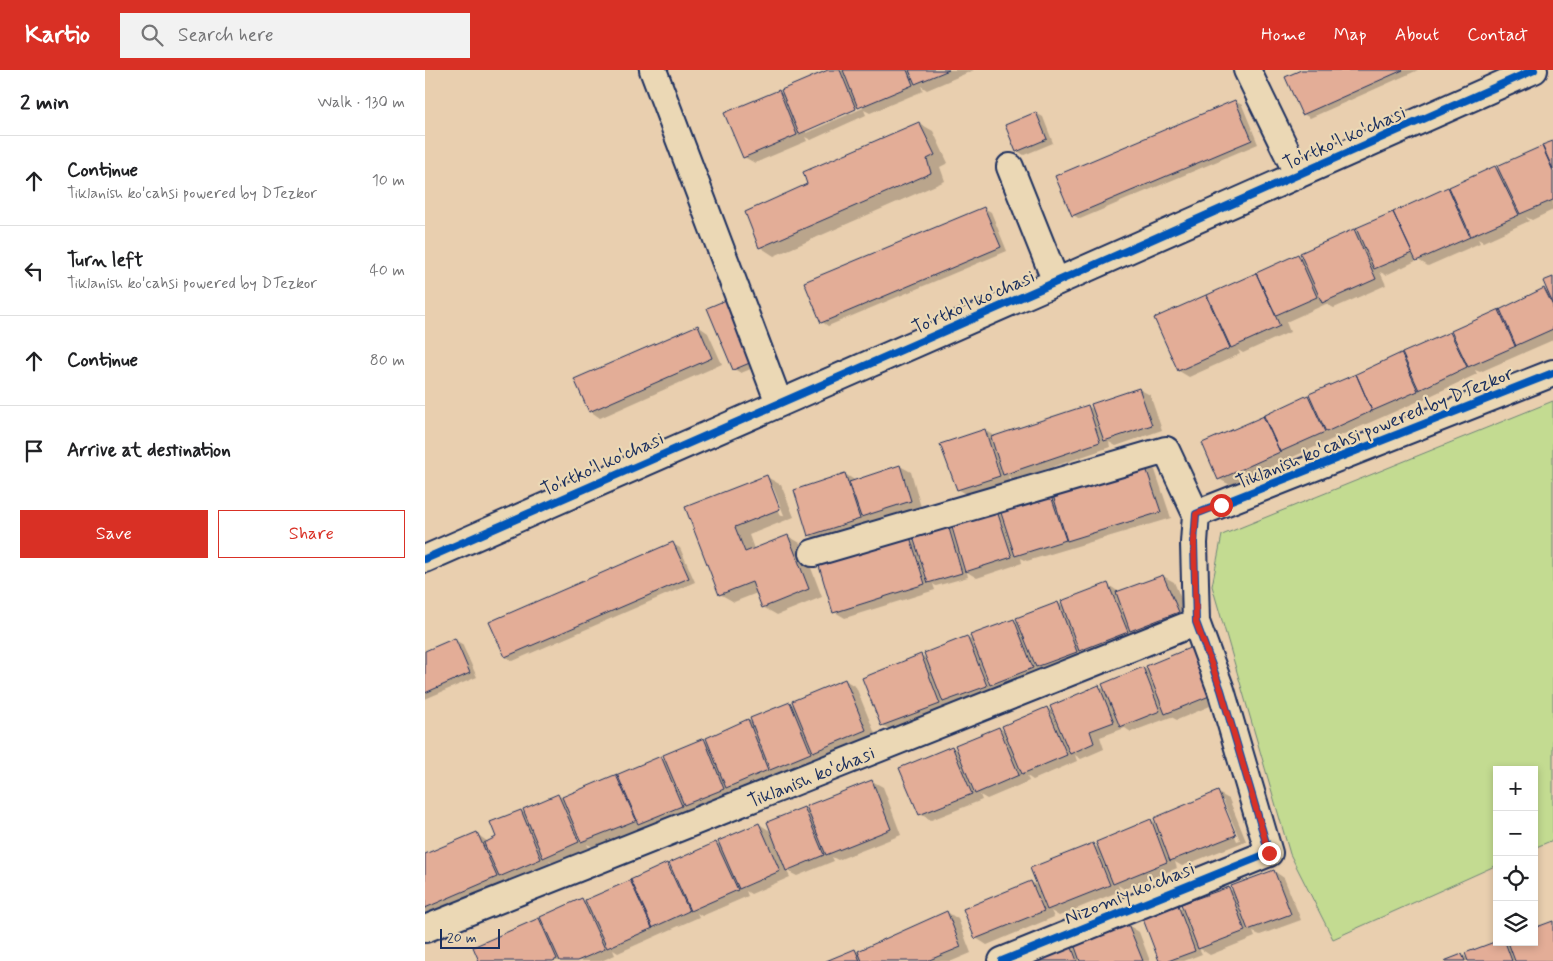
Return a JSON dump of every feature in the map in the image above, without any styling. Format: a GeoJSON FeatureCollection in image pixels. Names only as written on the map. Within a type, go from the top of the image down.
{"type":"FeatureCollection","features":[{"type":"Feature","properties":{"kind":"street"},"geometry":{"type":"LineString","coordinates":[[653,70],[779,403]]}},
{"type":"Feature","properties":{"kind":"street"},"geometry":{"type":"LineString","coordinates":[[1247,70],[1298,175]]}},
{"type":"Feature","properties":{"kind":"street","name":"To'rtko'l ko'chasi"},"geometry":{"type":"LineString","coordinates":[[425,559],[1298,175],[1499,77],[1533,70]]}},
{"type":"Feature","properties":{"kind":"street"},"geometry":{"type":"LineString","coordinates":[[1010,167],[1056,282]]}},
{"type":"Feature","properties":{"kind":"street","name":"Tiklanish ko'cahsi powered by DTezkor"},"geometry":{"type":"LineString","coordinates":[[1196,514],[1553,373]]}},
{"type":"Feature","properties":{"kind":"street"},"geometry":{"type":"LineString","coordinates":[[813,553],[1166,450],[1196,514],[1194,542],[1196,622]]}},
{"type":"Feature","properties":{"kind":"street","name":"Nizomiy ko'chasi"},"geometry":{"type":"LineString","coordinates":[[1001,961],[1269,853],[1221,690],[1196,622]]}},
{"type":"Feature","properties":{"kind":"street","name":"Tiklanish ko'chasi"},"geometry":{"type":"LineString","coordinates":[[425,930],[1196,622]]}},
{"type":"Feature","properties":{"kind":"green space"},"geometry":{"type":"Polygon","coordinates":[[[1553,401],[1553,840],[1538,846],[1538,766],[1493,766],[1493,867],[1333,939],[1290,854],[1212,586],[1222,535],[1553,401]]]}},
{"type":"Feature","properties":{"kind":"building"},"geometry":{"type":"Polygon","coordinates":[[[828,70],[840,70],[856,109],[799,134],[781,90],[828,70]]]}},
{"type":"Feature","properties":{"kind":"building"},"geometry":{"type":"Polygon","coordinates":[[[843,70],[907,70],[913,85],[858,108],[843,70]]]}},
{"type":"Feature","properties":{"kind":"building"},"geometry":{"type":"Polygon","coordinates":[[[909,70],[949,70],[915,84],[909,70]]]}},
{"type":"Feature","properties":{"kind":"building"},"geometry":{"type":"Polygon","coordinates":[[[1301,70],[1403,70],[1302,115],[1285,77],[1301,70]]]}},
{"type":"Feature","properties":{"kind":"building"},"geometry":{"type":"Polygon","coordinates":[[[779,90],[797,135],[743,158],[724,113],[779,90]]]}},
{"type":"Feature","properties":{"kind":"building"},"geometry":{"type":"Polygon","coordinates":[[[1235,100],[1252,140],[1072,216],[1055,176],[1235,100]]]}},
{"type":"Feature","properties":{"kind":"building"},"geometry":{"type":"Polygon","coordinates":[[[1036,112],[1047,139],[1016,152],[1005,125],[1036,112]]]}},
{"type":"Feature","properties":{"kind":"building"},"geometry":{"type":"Polygon","coordinates":[[[919,122],[935,155],[927,159],[931,173],[759,248],[745,212],[807,184],[803,172],[919,122]]]}},
{"type":"Feature","properties":{"kind":"building"},"geometry":{"type":"Polygon","coordinates":[[[1553,141],[1553,169],[1542,145],[1553,141]]]}},
{"type":"Feature","properties":{"kind":"building"},"geometry":{"type":"Polygon","coordinates":[[[1542,146],[1553,171],[1553,200],[1520,214],[1497,166],[1542,146]]]}},
{"type":"Feature","properties":{"kind":"building"},"geometry":{"type":"Polygon","coordinates":[[[1495,166],[1519,215],[1471,236],[1449,187],[1495,166]]]}},
{"type":"Feature","properties":{"kind":"building"},"geometry":{"type":"Polygon","coordinates":[[[1448,187],[1470,237],[1416,261],[1393,212],[1448,187]]]}},
{"type":"Feature","properties":{"kind":"building"},"geometry":{"type":"Polygon","coordinates":[[[984,207],[1001,247],[821,323],[804,282],[984,207]]]}},
{"type":"Feature","properties":{"kind":"building"},"geometry":{"type":"Polygon","coordinates":[[[1393,212],[1412,253],[1374,269],[1356,228],[1393,212]]]}},
{"type":"Feature","properties":{"kind":"building"},"geometry":{"type":"Polygon","coordinates":[[[1354,229],[1376,279],[1322,303],[1300,253],[1354,229]]]}},
{"type":"Feature","properties":{"kind":"building"},"geometry":{"type":"Polygon","coordinates":[[[1298,254],[1317,297],[1276,315],[1256,273],[1298,254]]]}},
{"type":"Feature","properties":{"kind":"building"},"geometry":{"type":"Polygon","coordinates":[[[1256,273],[1280,326],[1231,348],[1207,295],[1256,273]]]}},
{"type":"Feature","properties":{"kind":"building"},"geometry":{"type":"Polygon","coordinates":[[[1553,277],[1553,304],[1543,281],[1553,277]]]}},
{"type":"Feature","properties":{"kind":"building"},"geometry":{"type":"Polygon","coordinates":[[[1544,288],[1553,306],[1553,329],[1515,346],[1499,310],[1544,288]]]}},
{"type":"Feature","properties":{"kind":"building"},"geometry":{"type":"Polygon","coordinates":[[[1206,295],[1230,348],[1178,371],[1154,318],[1206,295]]]}},
{"type":"Feature","properties":{"kind":"building"},"geometry":{"type":"Polygon","coordinates":[[[726,300],[752,362],[733,370],[707,308],[726,300]]]}},
{"type":"Feature","properties":{"kind":"building"},"geometry":{"type":"Polygon","coordinates":[[[1500,309],[1516,346],[1468,367],[1451,331],[1500,309]]]}},
{"type":"Feature","properties":{"kind":"building"},"geometry":{"type":"Polygon","coordinates":[[[698,325],[712,358],[589,412],[574,379],[698,325]]]}},
{"type":"Feature","properties":{"kind":"building"},"geometry":{"type":"Polygon","coordinates":[[[1450,332],[1467,367],[1419,390],[1402,353],[1450,332]]]}},
{"type":"Feature","properties":{"kind":"building"},"geometry":{"type":"Polygon","coordinates":[[[1401,353],[1418,391],[1372,411],[1356,374],[1401,353]]]}},
{"type":"Feature","properties":{"kind":"building"},"geometry":{"type":"Polygon","coordinates":[[[1356,374],[1372,411],[1326,432],[1309,394],[1356,374]]]}},
{"type":"Feature","properties":{"kind":"building"},"geometry":{"type":"Polygon","coordinates":[[[1139,388],[1152,425],[1104,441],[1091,404],[1139,388]]]}},
{"type":"Feature","properties":{"kind":"building"},"geometry":{"type":"Polygon","coordinates":[[[1308,395],[1325,432],[1280,452],[1263,416],[1308,395]]]}},
{"type":"Feature","properties":{"kind":"building"},"geometry":{"type":"Polygon","coordinates":[[[1088,405],[1100,442],[1003,475],[991,437],[1088,405]]]}},
{"type":"Feature","properties":{"kind":"building"},"geometry":{"type":"Polygon","coordinates":[[[1264,416],[1280,452],[1218,480],[1202,443],[1264,416]]]}},
{"type":"Feature","properties":{"kind":"building"},"geometry":{"type":"Polygon","coordinates":[[[985,429],[1000,476],[957,490],[940,444],[985,429]]]}},
{"type":"Feature","properties":{"kind":"building"},"geometry":{"type":"Polygon","coordinates":[[[1144,462],[1161,512],[1067,541],[1052,492],[1144,462]]]}},
{"type":"Feature","properties":{"kind":"building"},"geometry":{"type":"Polygon","coordinates":[[[900,465],[911,501],[861,517],[849,482],[900,465]]]}},
{"type":"Feature","properties":{"kind":"building"},"geometry":{"type":"Polygon","coordinates":[[[845,473],[860,519],[808,536],[794,490],[845,473]]]}},
{"type":"Feature","properties":{"kind":"building"},"geometry":{"type":"Polygon","coordinates":[[[767,475],[780,509],[735,527],[745,552],[788,535],[809,589],[762,608],[752,582],[719,595],[685,507],[767,475]]]}},
{"type":"Feature","properties":{"kind":"building"},"geometry":{"type":"Polygon","coordinates":[[[1050,493],[1066,540],[1015,556],[1000,510],[1050,493]]]}},
{"type":"Feature","properties":{"kind":"building"},"geometry":{"type":"Polygon","coordinates":[[[997,511],[1012,557],[965,572],[951,524],[997,511]]]}},
{"type":"Feature","properties":{"kind":"building"},"geometry":{"type":"Polygon","coordinates":[[[948,525],[962,573],[928,583],[913,537],[948,525]]]}},
{"type":"Feature","properties":{"kind":"building"},"geometry":{"type":"Polygon","coordinates":[[[910,537],[925,584],[833,613],[819,566],[910,537]]]}},
{"type":"Feature","properties":{"kind":"building"},"geometry":{"type":"Polygon","coordinates":[[[673,542],[689,578],[505,657],[489,622],[673,542]]]}},
{"type":"Feature","properties":{"kind":"building"},"geometry":{"type":"Polygon","coordinates":[[[1163,575],[1179,612],[1130,631],[1116,592],[1163,575]]]}},
{"type":"Feature","properties":{"kind":"building"},"geometry":{"type":"Polygon","coordinates":[[[1108,583],[1128,632],[1079,651],[1061,601],[1108,583]]]}},
{"type":"Feature","properties":{"kind":"building"},"geometry":{"type":"Polygon","coordinates":[[[1058,602],[1077,652],[1036,667],[1016,618],[1058,602]]]}},
{"type":"Feature","properties":{"kind":"building"},"geometry":{"type":"Polygon","coordinates":[[[1014,619],[1033,668],[990,685],[970,635],[1014,619]]]}},
{"type":"Feature","properties":{"kind":"building"},"geometry":{"type":"Polygon","coordinates":[[[967,636],[987,686],[943,702],[924,653],[967,636]]]}},
{"type":"Feature","properties":{"kind":"building"},"geometry":{"type":"Polygon","coordinates":[[[455,638],[470,673],[425,693],[425,651],[455,638]]]}},
{"type":"Feature","properties":{"kind":"building"},"geometry":{"type":"Polygon","coordinates":[[[1192,647],[1212,695],[1165,714],[1146,666],[1192,647]]]}},
{"type":"Feature","properties":{"kind":"building"},"geometry":{"type":"Polygon","coordinates":[[[921,654],[940,704],[881,726],[862,678],[921,654]]]}},
{"type":"Feature","properties":{"kind":"building"},"geometry":{"type":"Polygon","coordinates":[[[1143,667],[1160,711],[1120,727],[1102,684],[1143,667]]]}},
{"type":"Feature","properties":{"kind":"building"},"geometry":{"type":"Polygon","coordinates":[[[845,679],[866,730],[813,752],[792,701],[845,679]]]}},
{"type":"Feature","properties":{"kind":"building"},"geometry":{"type":"Polygon","coordinates":[[[1099,685],[1114,722],[1090,731],[1094,743],[1070,754],[1050,706],[1099,685]]]}},
{"type":"Feature","properties":{"kind":"building"},"geometry":{"type":"Polygon","coordinates":[[[790,702],[811,753],[770,770],[750,718],[790,702]]]}},
{"type":"Feature","properties":{"kind":"building"},"geometry":{"type":"Polygon","coordinates":[[[1047,707],[1067,755],[1022,774],[1002,726],[1047,707]]]}},
{"type":"Feature","properties":{"kind":"building"},"geometry":{"type":"Polygon","coordinates":[[[748,719],[768,770],[726,788],[706,738],[748,719]]]}},
{"type":"Feature","properties":{"kind":"building"},"geometry":{"type":"Polygon","coordinates":[[[999,727],[1019,775],[975,794],[955,745],[999,727]]]}},
{"type":"Feature","properties":{"kind":"building"},"geometry":{"type":"Polygon","coordinates":[[[704,738],[724,789],[684,805],[663,755],[704,738]]]}},
{"type":"Feature","properties":{"kind":"building"},"geometry":{"type":"Polygon","coordinates":[[[952,746],[972,794],[919,815],[899,768],[952,746]]]}},
{"type":"Feature","properties":{"kind":"building"},"geometry":{"type":"Polygon","coordinates":[[[661,756],[682,806],[638,824],[616,775],[661,756]]]}},
{"type":"Feature","properties":{"kind":"building"},"geometry":{"type":"Polygon","coordinates":[[[617,774],[637,820],[581,842],[562,797],[617,774]]]}},
{"type":"Feature","properties":{"kind":"building"},"geometry":{"type":"Polygon","coordinates":[[[872,780],[891,829],[826,855],[806,806],[872,780]]]}},
{"type":"Feature","properties":{"kind":"building"},"geometry":{"type":"Polygon","coordinates":[[[1218,791],[1236,835],[1170,861],[1154,818],[1218,791]]]}},
{"type":"Feature","properties":{"kind":"building"},"geometry":{"type":"Polygon","coordinates":[[[558,794],[579,842],[543,858],[523,809],[558,794]]]}},
{"type":"Feature","properties":{"kind":"building"},"geometry":{"type":"Polygon","coordinates":[[[804,807],[824,855],[786,871],[767,822],[804,807]]]}},
{"type":"Feature","properties":{"kind":"building"},"geometry":{"type":"Polygon","coordinates":[[[521,810],[541,859],[499,877],[484,843],[496,837],[490,822],[521,810]]]}},
{"type":"Feature","properties":{"kind":"building"},"geometry":{"type":"Polygon","coordinates":[[[1151,819],[1167,862],[1113,884],[1096,842],[1151,819]]]}},
{"type":"Feature","properties":{"kind":"building"},"geometry":{"type":"Polygon","coordinates":[[[759,823],[780,871],[739,889],[718,841],[759,823]]]}},
{"type":"Feature","properties":{"kind":"building"},"geometry":{"type":"Polygon","coordinates":[[[477,832],[497,877],[425,908],[425,854],[477,832]]]}},
{"type":"Feature","properties":{"kind":"building"},"geometry":{"type":"Polygon","coordinates":[[[716,842],[738,890],[690,911],[669,863],[716,842]]]}},
{"type":"Feature","properties":{"kind":"building"},"geometry":{"type":"Polygon","coordinates":[[[1093,843],[1110,885],[1047,910],[1030,868],[1093,843]]]}},
{"type":"Feature","properties":{"kind":"building"},"geometry":{"type":"Polygon","coordinates":[[[667,863],[689,911],[652,928],[630,880],[667,863]]]}},
{"type":"Feature","properties":{"kind":"building"},"geometry":{"type":"Polygon","coordinates":[[[1274,870],[1291,914],[1248,930],[1231,886],[1274,870]]]}},
{"type":"Feature","properties":{"kind":"building"},"geometry":{"type":"Polygon","coordinates":[[[631,880],[653,928],[607,948],[585,900],[631,880]]]}},
{"type":"Feature","properties":{"kind":"building"},"geometry":{"type":"Polygon","coordinates":[[[1031,881],[1044,911],[975,939],[963,909],[1031,881]]]}},
{"type":"Feature","properties":{"kind":"building"},"geometry":{"type":"Polygon","coordinates":[[[1229,887],[1245,931],[1198,949],[1181,904],[1229,887]]]}},
{"type":"Feature","properties":{"kind":"building"},"geometry":{"type":"Polygon","coordinates":[[[582,898],[605,949],[577,961],[560,961],[540,917],[582,898]]]}},
{"type":"Feature","properties":{"kind":"building"},"geometry":{"type":"Polygon","coordinates":[[[1178,905],[1195,951],[1168,961],[1159,961],[1143,919],[1178,905]]]}},
{"type":"Feature","properties":{"kind":"building"},"geometry":{"type":"Polygon","coordinates":[[[947,911],[961,947],[927,961],[862,961],[858,951],[947,911]]]}},
{"type":"Feature","properties":{"kind":"building"},"geometry":{"type":"Polygon","coordinates":[[[539,918],[557,959],[553,961],[479,961],[473,947],[539,918]]]}},
{"type":"Feature","properties":{"kind":"building"},"geometry":{"type":"Polygon","coordinates":[[[1553,921],[1553,961],[1515,961],[1509,946],[1538,946],[1538,927],[1553,921]]]}},
{"type":"Feature","properties":{"kind":"building"},"geometry":{"type":"Polygon","coordinates":[[[1128,924],[1143,961],[1080,961],[1074,944],[1128,924]]]}},
{"type":"Feature","properties":{"kind":"building"},"geometry":{"type":"Polygon","coordinates":[[[1493,942],[1493,946],[1506,946],[1512,961],[1468,961],[1465,953],[1493,942]]]}},
{"type":"Feature","properties":{"kind":"building"},"geometry":{"type":"Polygon","coordinates":[[[1071,945],[1077,961],[1029,961],[1071,945]]]}},
{"type":"Feature","properties":{"kind":"building"},"geometry":{"type":"Polygon","coordinates":[[[855,949],[860,961],[826,961],[855,949]]]}},
{"type":"Feature","properties":{"kind":"building"},"geometry":{"type":"Polygon","coordinates":[[[1462,954],[1465,961],[1444,961],[1462,954]]]}},
{"type":"Feature","properties":{"kind":"cycle path"},"geometry":{"type":"LineString","coordinates":[[425,559],[1534,70]]}},
{"type":"Feature","properties":{"kind":"cycle path"},"geometry":{"type":"LineString","coordinates":[[1002,961],[1269,853],[1221,690],[1196,622],[1194,543],[1196,514],[1553,373]]}},
{"type":"Feature","properties":{"kind":"route"},"geometry":{"type":"LineString","coordinates":[[1221,505],[1196,514],[1194,542],[1196,622],[1221,690],[1269,853]]}}]}
